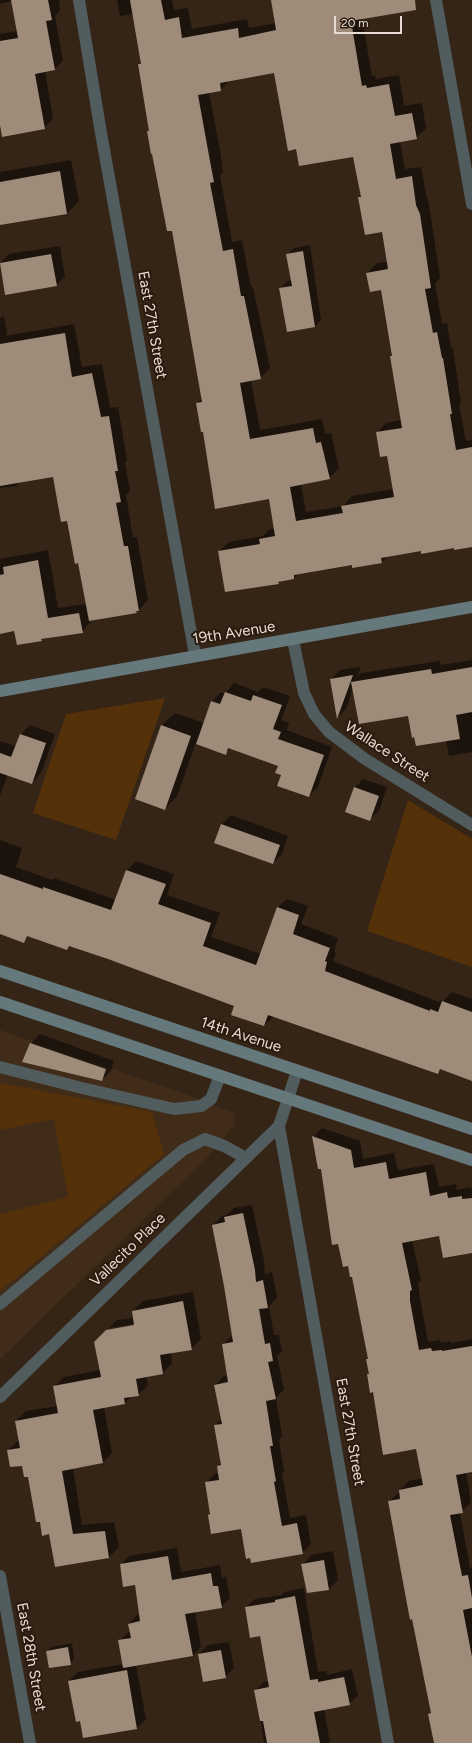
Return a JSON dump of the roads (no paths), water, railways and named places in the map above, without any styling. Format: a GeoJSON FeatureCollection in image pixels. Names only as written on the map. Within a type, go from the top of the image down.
{"type":"FeatureCollection","features":[{"type":"Feature","properties":{"kind":"main road","name":"19th Avenue"},"geometry":{"type":"LineString","coordinates":[[0,691],[195,655],[293,640],[472,607]]}},
{"type":"Feature","properties":{"kind":"main road","name":"14th Avenue"},"geometry":{"type":"LineString","coordinates":[[0,971],[472,1129]]}},
{"type":"Feature","properties":{"kind":"main road"},"geometry":{"type":"LineString","coordinates":[[0,1002],[472,1160]]}},
{"type":"Feature","properties":{"kind":"street","name":"East 27th Street"},"geometry":{"type":"LineString","coordinates":[[78,0],[195,655]]}},
{"type":"Feature","properties":{"kind":"street"},"geometry":{"type":"LineString","coordinates":[[436,0],[472,204]]}},
{"type":"Feature","properties":{"kind":"street","name":"Wallace Street"},"geometry":{"type":"LineString","coordinates":[[293,640],[304,693],[314,714],[328,732],[365,759],[472,825]]}},
{"type":"Feature","properties":{"kind":"street"},"geometry":{"type":"LineString","coordinates":[[0,1067],[174,1109],[202,1106],[211,1099],[220,1076]]}},
{"type":"Feature","properties":{"kind":"street"},"geometry":{"type":"LineString","coordinates":[[279,1126],[297,1071]]}},
{"type":"Feature","properties":{"kind":"street","name":"East 27th Street"},"geometry":{"type":"LineString","coordinates":[[279,1126],[388,1743]]}},
{"type":"Feature","properties":{"kind":"street","name":"Vallecito Place"},"geometry":{"type":"LineString","coordinates":[[0,1397],[279,1126]]}},
{"type":"Feature","properties":{"kind":"street"},"geometry":{"type":"LineString","coordinates":[[0,1304],[183,1150],[205,1139],[224,1146],[246,1158]]}},
{"type":"Feature","properties":{"kind":"street","name":"East 28th Street"},"geometry":{"type":"LineString","coordinates":[[0,1576],[30,1743]]}}]}
